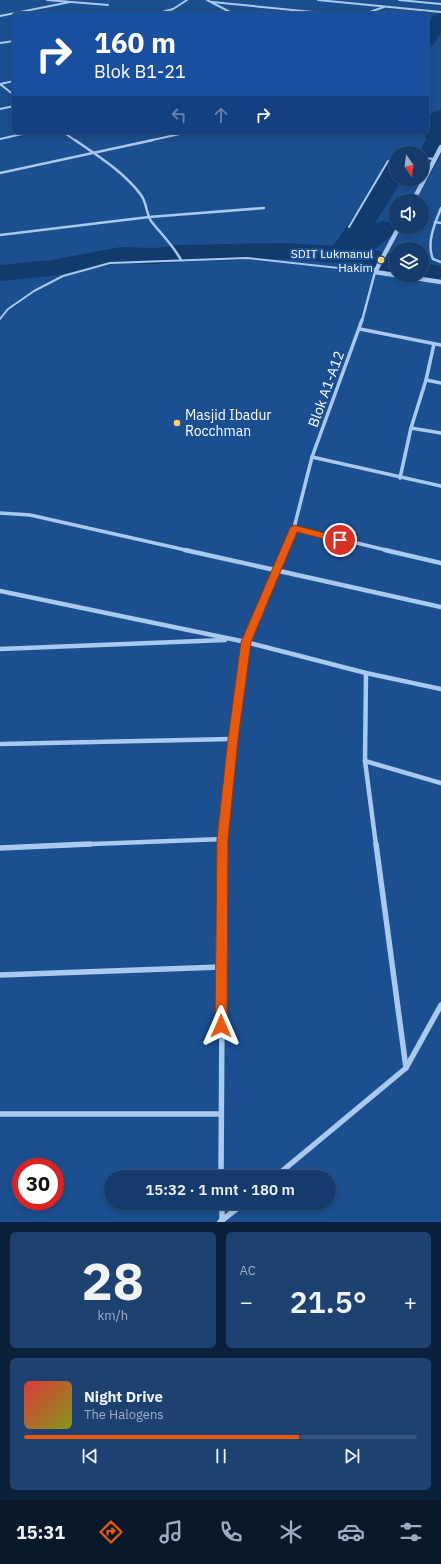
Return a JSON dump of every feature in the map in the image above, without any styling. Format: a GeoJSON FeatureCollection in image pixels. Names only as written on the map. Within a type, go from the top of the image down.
{"type":"FeatureCollection","features":[{"type":"Feature","properties":{"kind":"street"},"geometry":{"type":"LineString","coordinates":[[47,0],[108,5]]}},
{"type":"Feature","properties":{"kind":"street"},"geometry":{"type":"LineString","coordinates":[[162,12],[173,9],[187,0]]}},
{"type":"Feature","properties":{"kind":"street"},"geometry":{"type":"LineString","coordinates":[[207,0],[230,12]]}},
{"type":"Feature","properties":{"kind":"street"},"geometry":{"type":"LineString","coordinates":[[318,0],[441,12]]}},
{"type":"Feature","properties":{"kind":"street"},"geometry":{"type":"LineString","coordinates":[[399,0],[441,4]]}},
{"type":"Feature","properties":{"kind":"street"},"geometry":{"type":"LineString","coordinates":[[20,12],[70,2]]}},
{"type":"Feature","properties":{"kind":"street"},"geometry":{"type":"LineString","coordinates":[[212,2],[314,12]]}},
{"type":"Feature","properties":{"kind":"street"},"geometry":{"type":"LineString","coordinates":[[370,12],[385,7]]}},
{"type":"Feature","properties":{"kind":"street"},"geometry":{"type":"LineString","coordinates":[[0,16],[12,14]]}},
{"type":"Feature","properties":{"kind":"street"},"geometry":{"type":"LineString","coordinates":[[0,43],[12,41]]}},
{"type":"Feature","properties":{"kind":"street"},"geometry":{"type":"LineString","coordinates":[[0,84],[12,81]]}},
{"type":"Feature","properties":{"kind":"street"},"geometry":{"type":"LineString","coordinates":[[0,84],[12,93]]}},
{"type":"Feature","properties":{"kind":"street"},"geometry":{"type":"LineString","coordinates":[[0,109],[12,106]]}},
{"type":"Feature","properties":{"kind":"street"},"geometry":{"type":"LineString","coordinates":[[0,138],[21,134]]}},
{"type":"Feature","properties":{"kind":"street"},"geometry":{"type":"LineString","coordinates":[[66,134],[93,152],[125,177],[143,197],[149,217],[174,248],[181,260]]}},
{"type":"Feature","properties":{"kind":"street"},"geometry":{"type":"LineString","coordinates":[[0,173],[178,134]]}},
{"type":"Feature","properties":{"kind":"street"},"geometry":{"type":"LineString","coordinates":[[417,194],[441,147]]}},
{"type":"Feature","properties":{"kind":"street"},"geometry":{"type":"LineString","coordinates":[[0,235],[149,217],[264,208]]}},
{"type":"Feature","properties":{"kind":"street"},"geometry":{"type":"LineString","coordinates":[[441,208],[435,222],[430,251],[434,259],[441,262]]}},
{"type":"Feature","properties":{"kind":"street"},"geometry":{"type":"LineString","coordinates":[[435,222],[441,222]]}},
{"type":"Feature","properties":{"kind":"street"},"geometry":{"type":"LineString","coordinates":[[395,234],[375,272],[441,282]]}},
{"type":"Feature","properties":{"kind":"street","name":"Blok A1-A12"},"geometry":{"type":"LineString","coordinates":[[221,1170],[221,967],[223,839],[233,739],[246,642],[294,528],[312,457],[360,329],[375,272]]}},
{"type":"Feature","properties":{"kind":"street"},"geometry":{"type":"LineString","coordinates":[[360,329],[441,345]]}},
{"type":"Feature","properties":{"kind":"street"},"geometry":{"type":"LineString","coordinates":[[400,478],[410,428],[426,380],[434,344]]}},
{"type":"Feature","properties":{"kind":"street"},"geometry":{"type":"LineString","coordinates":[[426,380],[441,383]]}},
{"type":"Feature","properties":{"kind":"street"},"geometry":{"type":"LineString","coordinates":[[410,428],[441,433]]}},
{"type":"Feature","properties":{"kind":"street"},"geometry":{"type":"LineString","coordinates":[[312,457],[441,486]]}},
{"type":"Feature","properties":{"kind":"street"},"geometry":{"type":"LineString","coordinates":[[0,513],[30,515],[441,607]]}},
{"type":"Feature","properties":{"kind":"street"},"geometry":{"type":"LineString","coordinates":[[294,528],[441,563]]}},
{"type":"Feature","properties":{"kind":"street"},"geometry":{"type":"LineString","coordinates":[[0,591],[246,642],[366,673],[441,689]]}},
{"type":"Feature","properties":{"kind":"street"},"geometry":{"type":"LineString","coordinates":[[0,649],[231,639]]}},
{"type":"Feature","properties":{"kind":"street"},"geometry":{"type":"LineString","coordinates":[[366,673],[365,761],[406,1068]]}},
{"type":"Feature","properties":{"kind":"street"},"geometry":{"type":"LineString","coordinates":[[0,744],[233,739]]}},
{"type":"Feature","properties":{"kind":"street"},"geometry":{"type":"LineString","coordinates":[[365,761],[441,783]]}},
{"type":"Feature","properties":{"kind":"street"},"geometry":{"type":"LineString","coordinates":[[0,848],[223,839]]}},
{"type":"Feature","properties":{"kind":"street"},"geometry":{"type":"LineString","coordinates":[[0,976],[221,967]]}},
{"type":"Feature","properties":{"kind":"street"},"geometry":{"type":"LineString","coordinates":[[283,1170],[406,1068],[441,1005]]}},
{"type":"Feature","properties":{"kind":"street"},"geometry":{"type":"LineString","coordinates":[[0,1114],[221,1114]]}},
{"type":"Feature","properties":{"kind":"street"},"geometry":{"type":"LineString","coordinates":[[221,1222],[222,1210]]}},
{"type":"Feature","properties":{"kind":"street"},"geometry":{"type":"LineString","coordinates":[[221,1222],[236,1210]]}},
{"type":"Feature","properties":{"kind":"lane"},"geometry":{"type":"LineString","coordinates":[[429,158],[436,159]]}},
{"type":"Feature","properties":{"kind":"lane"},"geometry":{"type":"LineString","coordinates":[[349,228],[389,161]]}},
{"type":"Feature","properties":{"kind":"lane"},"geometry":{"type":"LineString","coordinates":[[0,318],[8,309],[34,290],[63,276],[110,263],[247,258],[375,272]]}},
{"type":"Feature","properties":{"kind":"waterway"},"geometry":{"type":"LineString","coordinates":[[429,37],[441,19]]}},
{"type":"Feature","properties":{"kind":"waterway"},"geometry":{"type":"LineString","coordinates":[[429,155],[438,139],[433,126],[441,117]]}},
{"type":"Feature","properties":{"kind":"waterway"},"geometry":{"type":"LineString","coordinates":[[0,273],[52,268],[121,255],[155,256],[179,253],[284,251],[341,255],[382,193],[389,179]]}},
{"type":"Feature","properties":{"kind":"waterway"},"geometry":{"type":"LineString","coordinates":[[383,229],[354,254],[380,260],[389,266]]}},
{"type":"Feature","properties":{"kind":"waterway"},"geometry":{"type":"LineString","coordinates":[[429,272],[441,274]]}},
{"type":"Feature","properties":{"kind":"place","name":"SDIT Lukmanul Hakim"},"geometry":{"type":"Point","coordinates":[381,260]}},
{"type":"Feature","properties":{"kind":"place","name":"Masjid Ibadur Rocchman"},"geometry":{"type":"Point","coordinates":[177,423]}},
{"type":"Feature","properties":{"kind":"route"},"geometry":{"type":"LineString","coordinates":[[221,1026],[223,839],[233,739],[246,642],[294,528],[340,540]]}}]}
